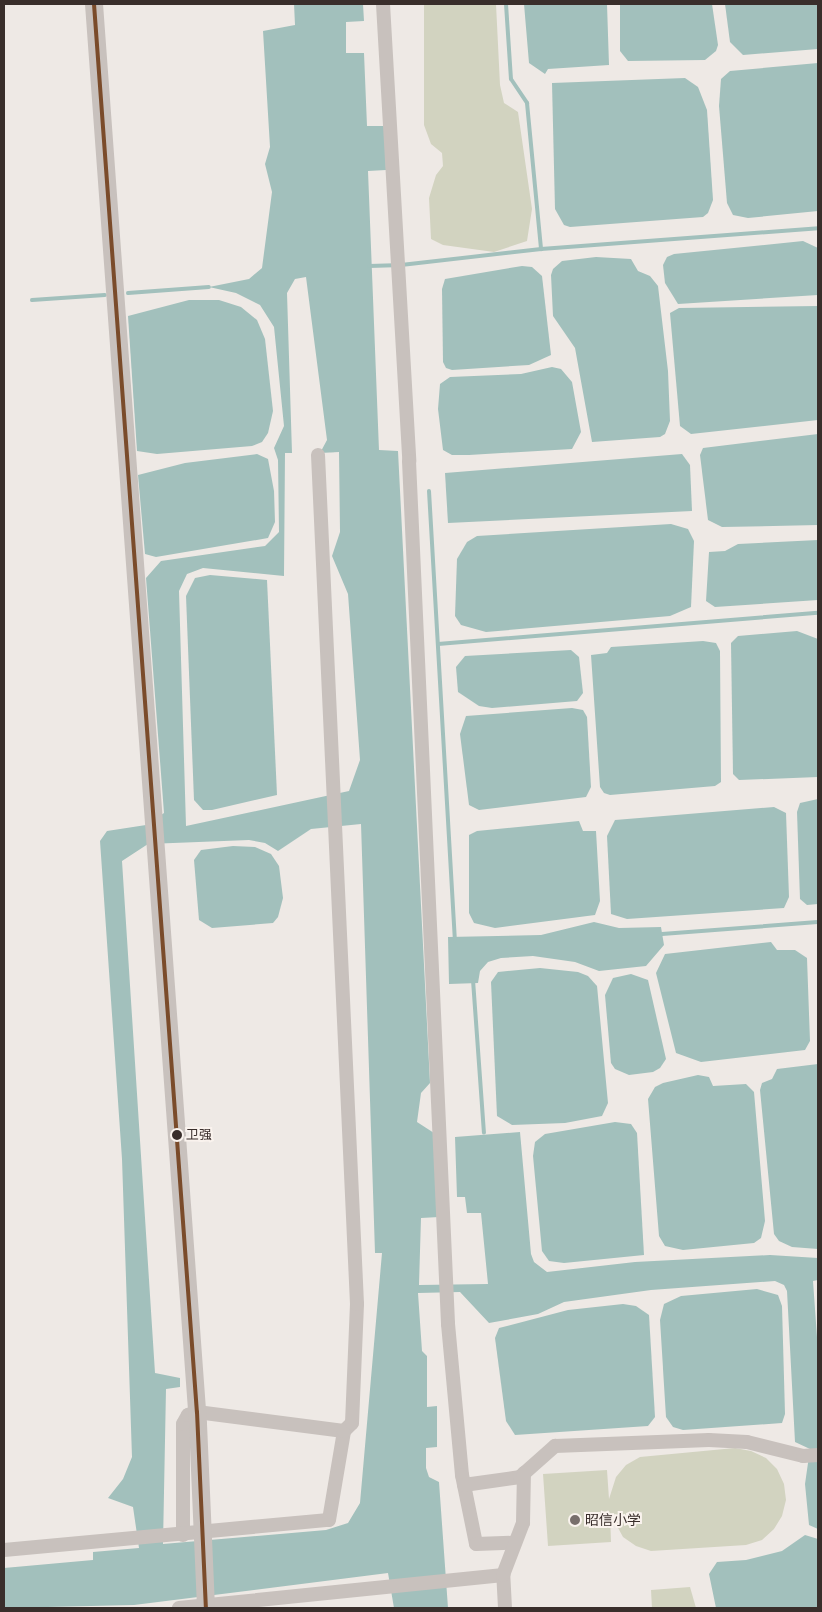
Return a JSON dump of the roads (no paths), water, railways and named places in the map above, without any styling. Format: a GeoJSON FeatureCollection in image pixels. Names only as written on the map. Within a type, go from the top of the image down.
{"type":"FeatureCollection","features":[{"type":"Feature","properties":{"kind":"street"},"geometry":{"type":"LineString","coordinates":[[94,4],[197,1418],[206,1608]]}},
{"type":"Feature","properties":{"kind":"street"},"geometry":{"type":"LineString","coordinates":[[383,4],[409,461],[448,1324],[464,1485],[476,1544],[513,1543]]}},
{"type":"Feature","properties":{"kind":"street"},"geometry":{"type":"LineString","coordinates":[[4,1550],[183,1535],[329,1520],[344,1430],[352,1423],[357,1304],[318,455]]}},
{"type":"Feature","properties":{"kind":"street"},"geometry":{"type":"LineString","coordinates":[[183,1535],[183,1424],[188,1415],[197,1418],[344,1430]]}},
{"type":"Feature","properties":{"kind":"street"},"geometry":{"type":"LineString","coordinates":[[464,1485],[520,1477],[555,1446],[710,1440],[747,1442],[803,1456],[818,1455]]}},
{"type":"Feature","properties":{"kind":"street"},"geometry":{"type":"LineString","coordinates":[[505,1608],[503,1575],[513,1543],[523,1523],[524,1473]]}},
{"type":"Feature","properties":{"kind":"street"},"geometry":{"type":"LineString","coordinates":[[180,1608],[233,1606],[503,1575]]}},
{"type":"Feature","properties":{"kind":"water"},"geometry":{"type":"Polygon","coordinates":[[[294,4],[363,4],[364,21],[346,22],[346,53],[364,53],[367,126],[385,126],[386,170],[368,171],[379,450],[398,451],[430,1083],[421,1093],[417,1122],[434,1133],[439,1217],[421,1218],[419,1285],[488,1284],[481,1213],[467,1213],[465,1197],[457,1197],[455,1137],[520,1132],[531,1254],[534,1262],[547,1272],[635,1262],[770,1255],[818,1258],[818,1280],[813,1281],[818,1351],[818,1529],[809,1525],[805,1484],[810,1449],[795,1442],[787,1291],[784,1285],[775,1281],[651,1290],[564,1302],[538,1314],[489,1323],[460,1292],[418,1293],[422,1351],[427,1356],[427,1407],[437,1406],[437,1447],[426,1448],[426,1468],[429,1477],[439,1482],[448,1608],[394,1608],[388,1573],[134,1605],[4,1608],[4,1568],[93,1560],[93,1552],[139,1548],[133,1507],[108,1498],[123,1479],[132,1457],[122,1159],[100,841],[107,831],[146,825],[164,813],[146,578],[161,561],[265,546],[279,532],[278,460],[274,448],[284,426],[274,327],[260,305],[236,293],[209,287],[249,279],[262,268],[272,192],[265,164],[270,147],[263,31],[295,25],[294,4]],[[306,277],[295,279],[287,293],[292,453],[285,453],[284,576],[203,568],[187,574],[179,591],[186,826],[349,791],[360,760],[348,594],[332,556],[340,532],[339,452],[320,453],[327,440],[306,277]],[[361,824],[311,829],[278,851],[265,843],[249,840],[148,844],[122,861],[155,1373],[180,1378],[180,1387],[166,1389],[163,1544],[326,1530],[348,1523],[360,1503],[382,1253],[375,1253],[361,824]]]}},
{"type":"Feature","properties":{"kind":"water"},"geometry":{"type":"Polygon","coordinates":[[[524,4],[607,4],[609,65],[548,69],[545,74],[529,63],[524,4]]]}},
{"type":"Feature","properties":{"kind":"water"},"geometry":{"type":"Polygon","coordinates":[[[620,4],[712,4],[718,45],[716,51],[705,60],[628,61],[620,51],[620,4]]]}},
{"type":"Feature","properties":{"kind":"water"},"geometry":{"type":"Polygon","coordinates":[[[725,4],[818,4],[818,49],[743,55],[730,42],[725,4]]]}},
{"type":"Feature","properties":{"kind":"water"},"geometry":{"type":"Polygon","coordinates":[[[818,63],[818,211],[748,218],[733,215],[727,203],[719,106],[721,79],[730,71],[818,63]]]}},
{"type":"Feature","properties":{"kind":"water"},"geometry":{"type":"Polygon","coordinates":[[[685,78],[698,87],[707,110],[713,200],[708,213],[703,217],[570,227],[564,225],[555,209],[552,83],[685,78]]]}},
{"type":"Feature","properties":{"kind":"water"},"geometry":{"type":"Polygon","coordinates":[[[803,241],[818,248],[818,295],[678,304],[665,283],[663,265],[667,257],[674,254],[803,241]]]}},
{"type":"Feature","properties":{"kind":"water"},"geometry":{"type":"Polygon","coordinates":[[[596,257],[631,259],[638,271],[650,276],[658,286],[668,371],[670,421],[665,434],[660,437],[592,442],[575,348],[553,316],[551,275],[553,269],[562,261],[596,257]]]}},
{"type":"Feature","properties":{"kind":"water"},"geometry":{"type":"Polygon","coordinates":[[[522,266],[532,267],[542,276],[551,355],[529,365],[452,370],[446,368],[443,362],[442,289],[445,279],[522,266]]]}},
{"type":"Feature","properties":{"kind":"water"},"geometry":{"type":"Polygon","coordinates":[[[189,300],[219,300],[241,307],[257,320],[265,339],[273,411],[268,433],[262,442],[252,446],[157,454],[137,451],[128,316],[189,300]]]}},
{"type":"Feature","properties":{"kind":"water"},"geometry":{"type":"Polygon","coordinates":[[[818,306],[818,420],[691,434],[680,426],[670,313],[679,308],[818,306]]]}},
{"type":"Feature","properties":{"kind":"water"},"geometry":{"type":"Polygon","coordinates":[[[552,367],[561,369],[572,382],[581,432],[572,449],[469,455],[452,455],[443,450],[438,409],[440,384],[450,377],[521,374],[552,367]]]}},
{"type":"Feature","properties":{"kind":"water"},"geometry":{"type":"Polygon","coordinates":[[[818,434],[818,525],[722,527],[708,520],[700,455],[703,448],[818,434]]]}},
{"type":"Feature","properties":{"kind":"water"},"geometry":{"type":"Polygon","coordinates":[[[257,454],[268,459],[274,491],[275,522],[268,538],[156,557],[145,554],[138,475],[185,463],[257,454]]]}},
{"type":"Feature","properties":{"kind":"water"},"geometry":{"type":"Polygon","coordinates":[[[682,454],[690,465],[692,511],[448,523],[445,473],[682,454]]]}},
{"type":"Feature","properties":{"kind":"water"},"geometry":{"type":"Polygon","coordinates":[[[671,524],[688,529],[694,541],[691,607],[670,616],[486,632],[461,625],[455,616],[457,559],[467,542],[477,536],[671,524]]]}},
{"type":"Feature","properties":{"kind":"water"},"geometry":{"type":"Polygon","coordinates":[[[818,540],[818,600],[715,607],[706,601],[709,552],[725,551],[738,544],[818,540]]]}},
{"type":"Feature","properties":{"kind":"water"},"geometry":{"type":"Polygon","coordinates":[[[210,575],[267,580],[277,795],[212,810],[203,810],[194,800],[186,596],[195,578],[210,575]]]}},
{"type":"Feature","properties":{"kind":"water"},"geometry":{"type":"Polygon","coordinates":[[[797,631],[818,639],[818,777],[739,780],[733,774],[731,643],[738,636],[797,631]]]}},
{"type":"Feature","properties":{"kind":"water"},"geometry":{"type":"Polygon","coordinates":[[[703,641],[716,643],[720,651],[721,782],[715,786],[610,795],[604,793],[600,787],[591,655],[607,653],[611,647],[703,641]]]}},
{"type":"Feature","properties":{"kind":"water"},"geometry":{"type":"Polygon","coordinates":[[[571,650],[579,657],[583,693],[577,701],[492,708],[479,706],[458,692],[456,667],[465,656],[571,650]]]}},
{"type":"Feature","properties":{"kind":"water"},"geometry":{"type":"Polygon","coordinates":[[[572,708],[583,710],[587,717],[591,787],[586,797],[479,810],[469,805],[460,734],[466,716],[572,708]]]}},
{"type":"Feature","properties":{"kind":"water"},"geometry":{"type":"Polygon","coordinates":[[[818,799],[818,904],[807,905],[800,899],[797,812],[800,803],[818,799]]]}},
{"type":"Feature","properties":{"kind":"water"},"geometry":{"type":"Polygon","coordinates":[[[774,807],[786,813],[789,897],[784,908],[627,919],[611,914],[607,836],[615,820],[774,807]]]}},
{"type":"Feature","properties":{"kind":"water"},"geometry":{"type":"Polygon","coordinates":[[[579,821],[583,831],[596,831],[600,901],[595,915],[495,928],[474,923],[469,913],[469,835],[477,831],[579,821]]]}},
{"type":"Feature","properties":{"kind":"water"},"geometry":{"type":"Polygon","coordinates":[[[233,846],[255,847],[271,854],[279,866],[283,898],[278,917],[273,923],[212,928],[199,920],[194,860],[201,850],[233,846]]]}},
{"type":"Feature","properties":{"kind":"water"},"geometry":{"type":"Polygon","coordinates":[[[594,922],[619,928],[661,927],[664,945],[646,966],[599,971],[575,962],[533,956],[501,958],[488,962],[480,971],[478,983],[449,984],[448,937],[541,935],[594,922]]]}},
{"type":"Feature","properties":{"kind":"water"},"geometry":{"type":"Polygon","coordinates":[[[771,942],[777,950],[795,950],[807,958],[810,1041],[805,1050],[701,1062],[676,1053],[656,973],[665,954],[771,942]]]}},
{"type":"Feature","properties":{"kind":"water"},"geometry":{"type":"Polygon","coordinates":[[[540,968],[578,972],[588,976],[597,986],[608,1103],[602,1116],[565,1123],[512,1125],[497,1116],[491,982],[498,972],[540,968]]]}},
{"type":"Feature","properties":{"kind":"water"},"geometry":{"type":"Polygon","coordinates":[[[631,974],[648,980],[666,1059],[660,1068],[653,1072],[629,1075],[615,1069],[611,1063],[605,995],[613,978],[631,974]]]}},
{"type":"Feature","properties":{"kind":"water"},"geometry":{"type":"Polygon","coordinates":[[[818,1064],[818,1249],[792,1247],[779,1241],[774,1234],[760,1090],[762,1083],[772,1079],[777,1069],[818,1064]]]}},
{"type":"Feature","properties":{"kind":"water"},"geometry":{"type":"Polygon","coordinates":[[[698,1075],[709,1077],[713,1086],[746,1084],[754,1092],[765,1221],[761,1238],[754,1243],[683,1250],[665,1246],[659,1236],[648,1099],[655,1087],[663,1083],[698,1075]]]}},
{"type":"Feature","properties":{"kind":"water"},"geometry":{"type":"Polygon","coordinates":[[[615,1122],[631,1124],[637,1133],[644,1255],[564,1263],[549,1261],[542,1251],[533,1156],[535,1142],[545,1134],[615,1122]]]}},
{"type":"Feature","properties":{"kind":"water"},"geometry":{"type":"Polygon","coordinates":[[[757,1289],[778,1295],[782,1306],[785,1414],[782,1423],[683,1430],[673,1427],[666,1417],[660,1320],[664,1304],[681,1296],[757,1289]]]}},
{"type":"Feature","properties":{"kind":"water"},"geometry":{"type":"Polygon","coordinates":[[[623,1304],[636,1306],[649,1315],[655,1417],[648,1426],[515,1435],[506,1421],[495,1338],[499,1328],[568,1310],[623,1304]]]}},
{"type":"Feature","properties":{"kind":"water"},"geometry":{"type":"Polygon","coordinates":[[[805,1535],[818,1539],[818,1608],[716,1608],[709,1574],[717,1562],[746,1560],[782,1551],[805,1535]]]}},
{"type":"Feature","properties":{"kind":"waterway"},"geometry":{"type":"LineString","coordinates":[[506,4],[511,79],[527,103],[541,249]]}},
{"type":"Feature","properties":{"kind":"waterway"},"geometry":{"type":"LineString","coordinates":[[401,265],[541,249],[818,228]]}},
{"type":"Feature","properties":{"kind":"waterway"},"geometry":{"type":"LineString","coordinates":[[369,266],[394,265]]}},
{"type":"Feature","properties":{"kind":"waterway"},"geometry":{"type":"LineString","coordinates":[[128,293],[209,287]]}},
{"type":"Feature","properties":{"kind":"waterway"},"geometry":{"type":"LineString","coordinates":[[32,300],[105,295]]}},
{"type":"Feature","properties":{"kind":"waterway"},"geometry":{"type":"LineString","coordinates":[[429,491],[455,940]]}},
{"type":"Feature","properties":{"kind":"waterway"},"geometry":{"type":"LineString","coordinates":[[438,644],[818,613]]}},
{"type":"Feature","properties":{"kind":"waterway"},"geometry":{"type":"LineString","coordinates":[[662,934],[818,922]]}},
{"type":"Feature","properties":{"kind":"waterway"},"geometry":{"type":"LineString","coordinates":[[473,980],[484,1133]]}},
{"type":"Feature","properties":{"kind":"place","name":"卫强"},"geometry":{"type":"Point","coordinates":[177,1135]}},
{"type":"Feature","properties":{"kind":"place","name":"昭信小学"},"geometry":{"type":"Point","coordinates":[575,1520]}}]}
